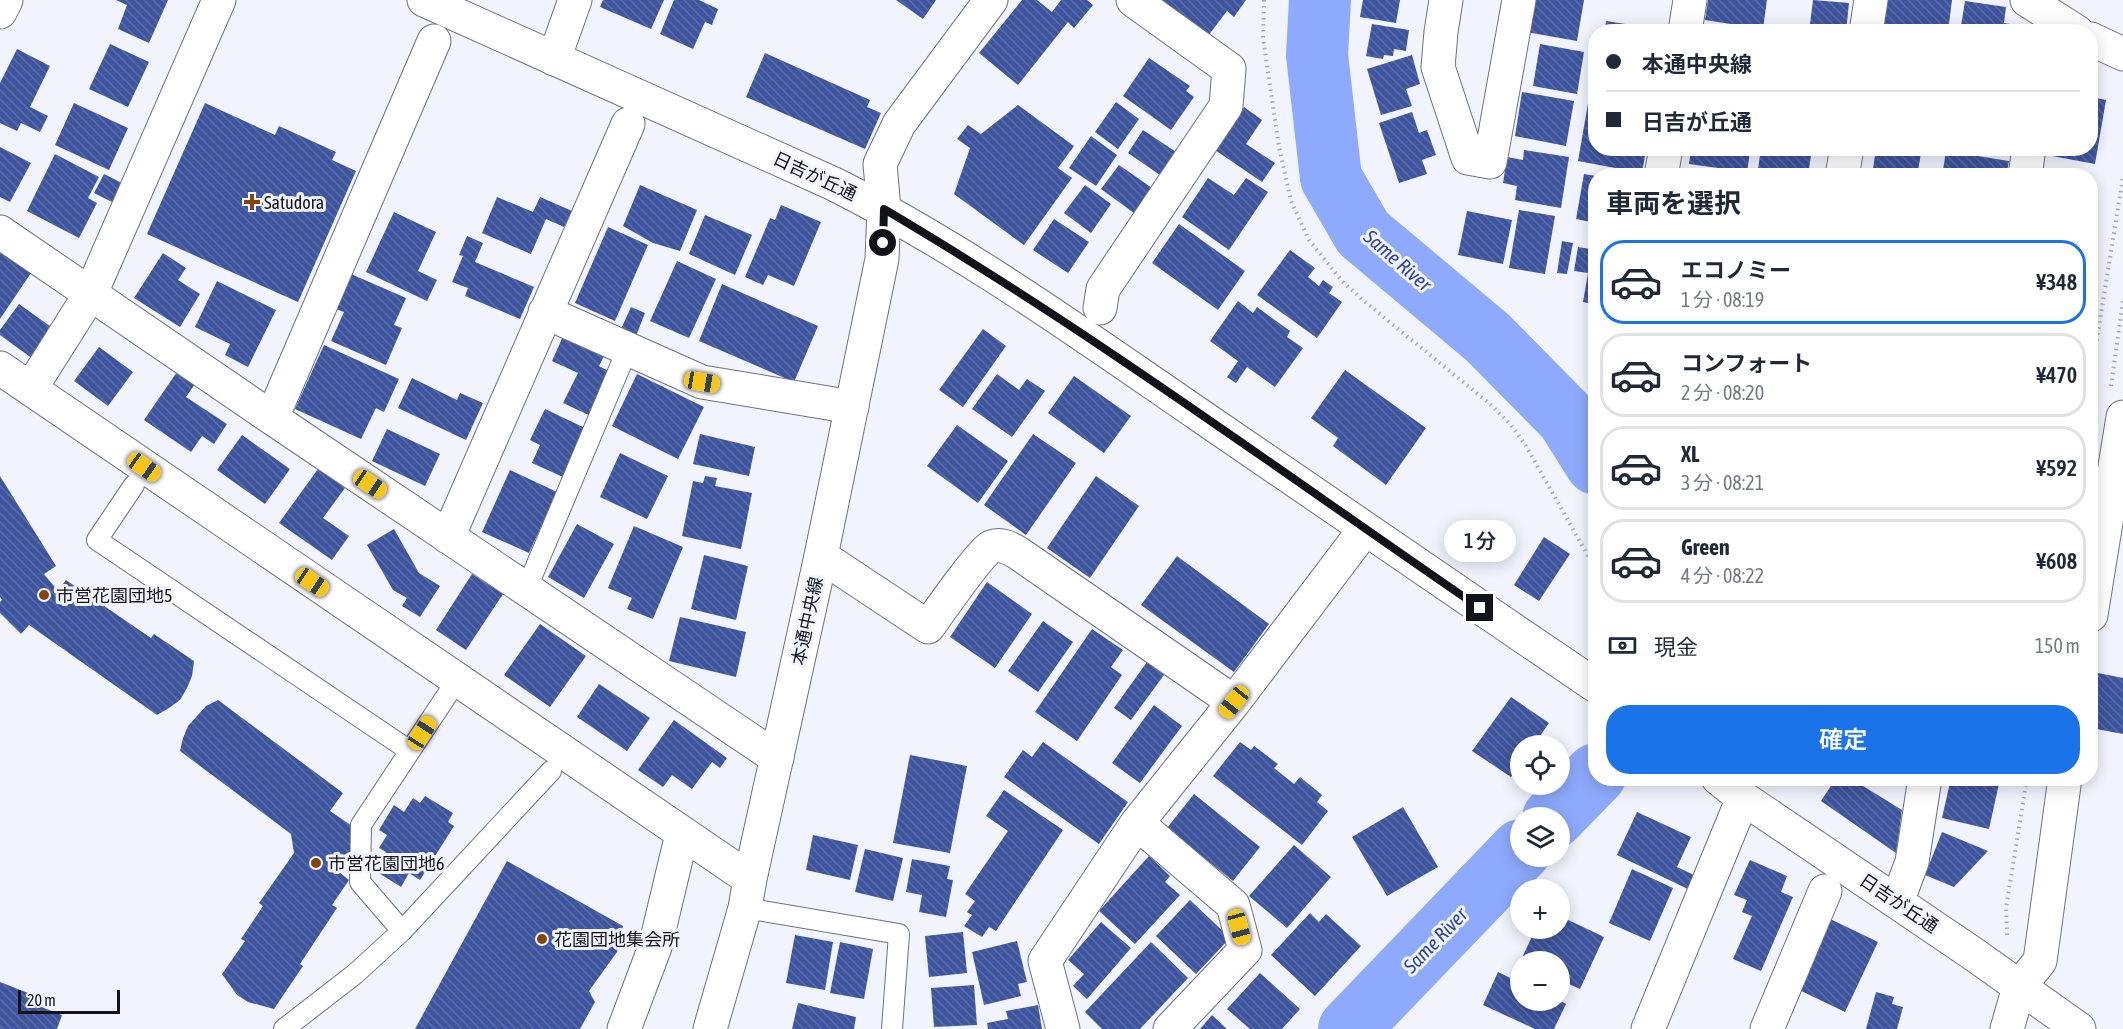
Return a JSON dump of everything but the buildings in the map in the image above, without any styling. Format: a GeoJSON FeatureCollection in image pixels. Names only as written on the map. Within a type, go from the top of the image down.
{"type":"FeatureCollection","features":[{"type":"Feature","properties":{"kind":"street"},"geometry":{"type":"LineString","coordinates":[[0,12],[6,0]]}},
{"type":"Feature","properties":{"kind":"street"},"geometry":{"type":"LineString","coordinates":[[31,388],[91,293],[219,0]]}},
{"type":"Feature","properties":{"kind":"street","name":"日吉が丘通"},"geometry":{"type":"LineString","coordinates":[[423,0],[824,179],[884,209],[974,262],[1050,312],[1588,681]]}},
{"type":"Feature","properties":{"kind":"street"},"geometry":{"type":"LineString","coordinates":[[554,59],[575,0]]}},
{"type":"Feature","properties":{"kind":"street","name":"本通中央線"},"geometry":{"type":"LineString","coordinates":[[710,1029],[747,894],[822,556],[882,259],[884,209],[880,164],[900,124],[991,0]]}},
{"type":"Feature","properties":{"kind":"street"},"geometry":{"type":"LineString","coordinates":[[1100,308],[1103,289],[1226,106],[1229,69],[1133,0]]}},
{"type":"Feature","properties":{"kind":"street"},"geometry":{"type":"LineString","coordinates":[[1446,0],[1438,67],[1468,158],[1490,162],[1519,0]]}},
{"type":"Feature","properties":{"kind":"street"},"geometry":{"type":"LineString","coordinates":[[1686,24],[1690,0]]}},
{"type":"Feature","properties":{"kind":"street"},"geometry":{"type":"LineString","coordinates":[[1867,24],[1871,0]]}},
{"type":"Feature","properties":{"kind":"street"},"geometry":{"type":"LineString","coordinates":[[272,418],[435,41]]}},
{"type":"Feature","properties":{"kind":"street"},"geometry":{"type":"LineString","coordinates":[[448,537],[628,124]]}},
{"type":"Feature","properties":{"kind":"street"},"geometry":{"type":"LineString","coordinates":[[0,232],[777,758]]}},
{"type":"Feature","properties":{"kind":"street"},"geometry":{"type":"LineString","coordinates":[[545,312],[702,382],[852,407]]}},
{"type":"Feature","properties":{"kind":"street"},"geometry":{"type":"LineString","coordinates":[[0,369],[682,834],[747,894]]}},
{"type":"Feature","properties":{"kind":"street"},"geometry":{"type":"LineString","coordinates":[[2098,572],[2123,417]]}},
{"type":"Feature","properties":{"kind":"street"},"geometry":{"type":"LineString","coordinates":[[1063,1029],[1045,961],[1137,823],[1234,702],[1365,529]]}},
{"type":"Feature","properties":{"kind":"street"},"geometry":{"type":"LineString","coordinates":[[822,556],[928,627],[980,558],[991,547],[1005,546],[1234,702]]}},
{"type":"Feature","properties":{"kind":"street"},"geometry":{"type":"LineString","coordinates":[[1897,902],[1912,862],[1924,786]]}},
{"type":"Feature","properties":{"kind":"street"},"geometry":{"type":"LineString","coordinates":[[2007,1029],[2019,987],[2040,961],[2064,786]]}},
{"type":"Feature","properties":{"kind":"street"},"geometry":{"type":"LineString","coordinates":[[1648,1029],[1731,788]]}},
{"type":"Feature","properties":{"kind":"street","name":"日吉が丘通"},"geometry":{"type":"LineString","coordinates":[[1731,788],[2079,1029]]}},
{"type":"Feature","properties":{"kind":"street"},"geometry":{"type":"LineString","coordinates":[[1137,823],[1233,905],[1245,950],[1170,1029]]}},
{"type":"Feature","properties":{"kind":"street"},"geometry":{"type":"LineString","coordinates":[[624,1029],[655,947],[682,834]]}},
{"type":"Feature","properties":{"kind":"street"},"geometry":{"type":"LineString","coordinates":[[1767,1029],[1825,891]]}},
{"type":"Feature","properties":{"kind":"lane"},"geometry":{"type":"LineString","coordinates":[[526,590],[628,348]]}},
{"type":"Feature","properties":{"kind":"lane"},"geometry":{"type":"LineString","coordinates":[[134,485],[97,540],[410,751]]}},
{"type":"Feature","properties":{"kind":"lane"},"geometry":{"type":"LineString","coordinates":[[402,931],[360,882],[361,825],[457,680]]}},
{"type":"Feature","properties":{"kind":"lane"},"geometry":{"type":"LineString","coordinates":[[284,1029],[355,974],[402,931],[551,771]]}},
{"type":"Feature","properties":{"kind":"lane"},"geometry":{"type":"LineString","coordinates":[[747,894],[898,934],[892,1029]]}},
{"type":"Feature","properties":{"kind":"path"},"geometry":{"type":"LineString","coordinates":[[1264,0],[1263,38],[1279,147],[1291,201],[1309,240],[1342,281],[1490,404],[1511,425],[1526,446],[1588,556]]}},
{"type":"Feature","properties":{"kind":"path"},"geometry":{"type":"LineString","coordinates":[[2098,332],[2123,177]]}},
{"type":"Feature","properties":{"kind":"path"},"geometry":{"type":"LineString","coordinates":[[2007,936],[2006,908],[2025,786]]}},
{"type":"Feature","properties":{"kind":"waterway","name":"Same River"},"geometry":{"type":"LineString","coordinates":[[1320,0],[1317,55],[1331,178],[1363,233],[1487,337],[1567,418],[1588,451]]}},
{"type":"Feature","properties":{"kind":"waterway","name":"Same River"},"geometry":{"type":"LineString","coordinates":[[1564,807],[1588,782]]}},
{"type":"Feature","properties":{"kind":"waterway","name":"Same River"},"geometry":{"type":"LineString","coordinates":[[1349,1029],[1510,861]]}},
{"type":"Feature","properties":{"kind":"place","name":"Satudora"},"geometry":{"type":"Point","coordinates":[252,202]}},
{"type":"Feature","properties":{"kind":"place","name":"市営花園団地5"},"geometry":{"type":"Point","coordinates":[44,595]}},
{"type":"Feature","properties":{"kind":"place","name":"市営花園団地6"},"geometry":{"type":"Point","coordinates":[316,863]}},
{"type":"Feature","properties":{"kind":"place","name":"花園団地集会所"},"geometry":{"type":"Point","coordinates":[542,939]}},
{"type":"Feature","properties":{"kind":"route"},"geometry":{"type":"LineString","coordinates":[[883,243],[884,209],[974,262],[1078,331],[1480,608]]}}]}
